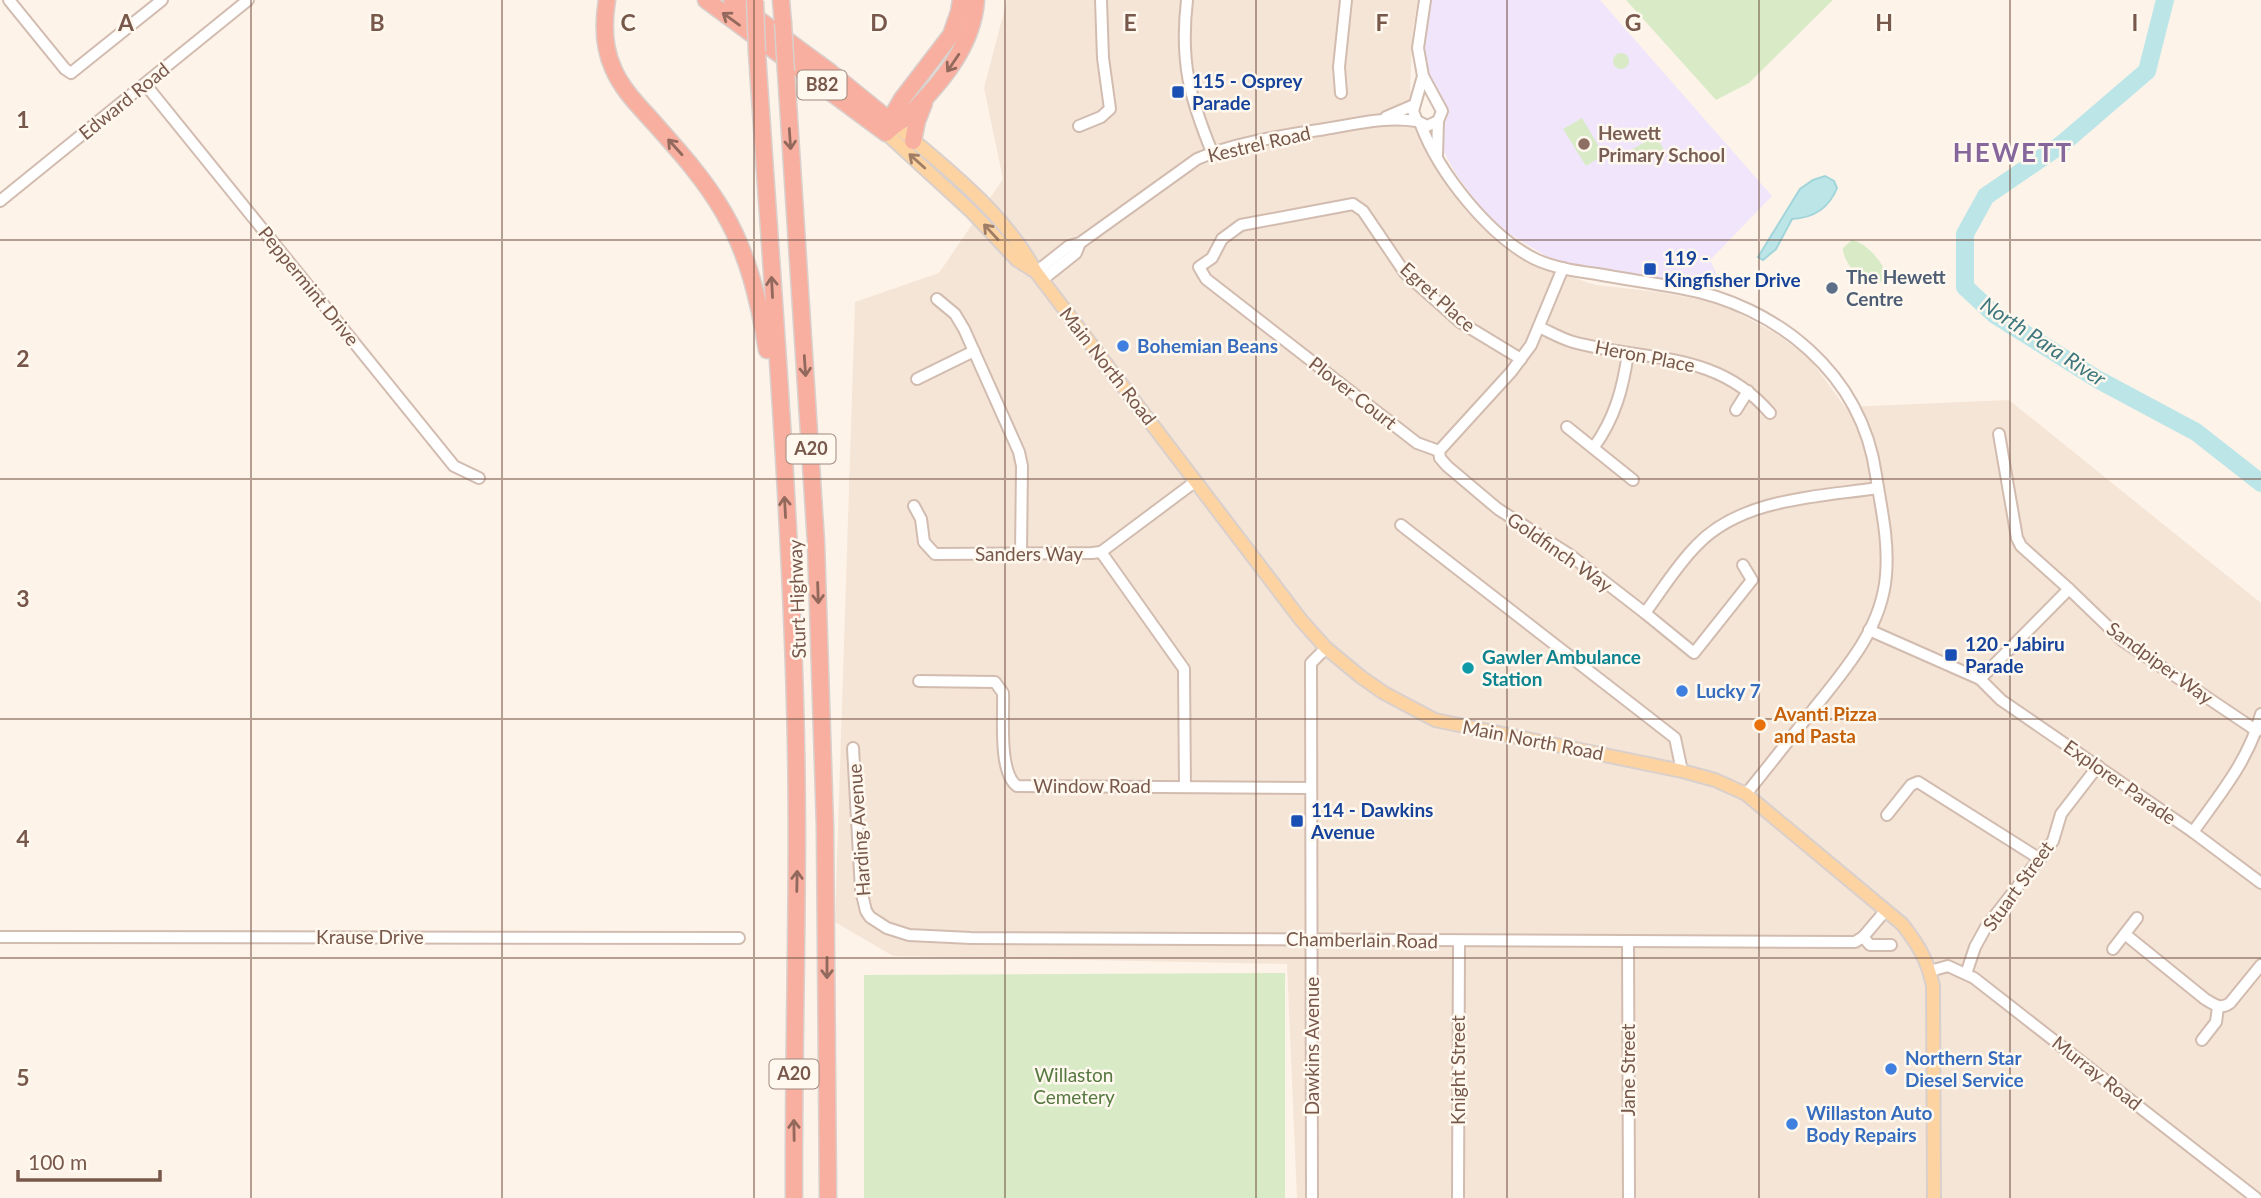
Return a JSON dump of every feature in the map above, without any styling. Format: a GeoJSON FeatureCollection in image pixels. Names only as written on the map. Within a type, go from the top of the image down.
{"type":"FeatureCollection","features":[{"type":"Feature","properties":{"kind":"highway"},"geometry":{"type":"LineString","coordinates":[[607,0],[604,33],[608,55],[616,75],[700,176],[731,225],[747,260],[759,303],[780,429]]}},
{"type":"Feature","properties":{"kind":"highway","name":"B82"},"geometry":{"type":"LineString","coordinates":[[706,0],[890,129]]}},
{"type":"Feature","properties":{"kind":"highway","name":"B82"},"geometry":{"type":"LineString","coordinates":[[732,0],[830,72],[890,129]]}},
{"type":"Feature","properties":{"kind":"highway","name":"Sturt Highway"},"geometry":{"type":"LineString","coordinates":[[783,0],[816,542],[825,840],[828,1198]]}},
{"type":"Feature","properties":{"kind":"highway"},"geometry":{"type":"LineString","coordinates":[[890,129],[894,113],[902,99],[951,35],[960,12],[961,0]]}},
{"type":"Feature","properties":{"kind":"highway"},"geometry":{"type":"LineString","coordinates":[[913,141],[920,112],[962,48],[971,25],[976,0]]}},
{"type":"Feature","properties":{"kind":"highway","name":"Sturt Highway"},"geometry":{"type":"LineString","coordinates":[[755,1],[795,703],[797,874],[794,1198]]}},
{"type":"Feature","properties":{"kind":"highway"},"geometry":{"type":"LineString","coordinates":[[830,72],[870,96],[888,102],[902,99]]}},
{"type":"Feature","properties":{"kind":"highway"},"geometry":{"type":"LineString","coordinates":[[890,129],[905,118],[933,89]]}},
{"type":"Feature","properties":{"kind":"main road","name":"Main North Road"},"geometry":{"type":"LineString","coordinates":[[890,129],[913,141],[959,178],[1026,253],[1039,276],[1301,620],[1326,648],[1384,693],[1435,720],[1682,771],[1715,780],[1746,794],[1902,924],[1921,948],[1933,986],[1934,1198]]}},
{"type":"Feature","properties":{"kind":"main road","name":"Main North Road"},"geometry":{"type":"LineString","coordinates":[[890,129],[1017,260],[1039,276]]}},
{"type":"Feature","properties":{"kind":"street"},"geometry":{"type":"LineString","coordinates":[[9,0],[71,73],[162,0]]}},
{"type":"Feature","properties":{"kind":"street","name":"Edward Road"},"geometry":{"type":"LineString","coordinates":[[0,201],[248,0]]}},
{"type":"Feature","properties":{"kind":"street"},"geometry":{"type":"LineString","coordinates":[[1079,126],[1101,117],[1110,108],[1103,58],[1101,0]]}},
{"type":"Feature","properties":{"kind":"street"},"geometry":{"type":"LineString","coordinates":[[1186,0],[1185,67],[1194,108],[1212,152]]}},
{"type":"Feature","properties":{"kind":"street"},"geometry":{"type":"LineString","coordinates":[[1341,93],[1339,67],[1346,0]]}},
{"type":"Feature","properties":{"kind":"street"},"geometry":{"type":"LineString","coordinates":[[1425,0],[1418,48],[1423,76],[1442,111],[1438,121],[1437,155]]}},
{"type":"Feature","properties":{"kind":"street"},"geometry":{"type":"LineString","coordinates":[[1423,76],[1413,111],[1460,194],[1483,220],[1535,259],[1563,268],[1705,293],[1754,311],[1788,331],[1829,368],[1851,401],[1871,448],[1886,538],[1886,576],[1882,599],[1862,647],[1746,794]]}},
{"type":"Feature","properties":{"kind":"street","name":"Peppermint Drive"},"geometry":{"type":"LineString","coordinates":[[145,84],[454,466],[479,478]]}},
{"type":"Feature","properties":{"kind":"street"},"geometry":{"type":"LineString","coordinates":[[1415,103],[1427,96],[1438,101]]}},
{"type":"Feature","properties":{"kind":"street","name":"Kestrel Road"},"geometry":{"type":"LineString","coordinates":[[1380,120],[1415,103]]}},
{"type":"Feature","properties":{"kind":"street","name":"Kestrel Road"},"geometry":{"type":"LineString","coordinates":[[1039,276],[1069,246],[1080,243],[1197,159],[1212,152],[1280,136],[1380,120],[1399,119],[1419,123]]}},
{"type":"Feature","properties":{"kind":"street"},"geometry":{"type":"LineString","coordinates":[[1419,123],[1432,125],[1438,121]]}},
{"type":"Feature","properties":{"kind":"street","name":"Egret Place"},"geometry":{"type":"LineString","coordinates":[[1252,222],[1353,204],[1363,211],[1405,273],[1460,322],[1521,359]]}},
{"type":"Feature","properties":{"kind":"street","name":"Plover Court"},"geometry":{"type":"LineString","coordinates":[[1252,222],[1241,225],[1222,239],[1212,258],[1199,267],[1201,274],[1417,443],[1439,451]]}},
{"type":"Feature","properties":{"kind":"street"},"geometry":{"type":"LineString","coordinates":[[1439,451],[1531,345],[1563,268]]}},
{"type":"Feature","properties":{"kind":"street"},"geometry":{"type":"LineString","coordinates":[[937,299],[955,314],[1019,452],[1022,466],[1021,554]]}},
{"type":"Feature","properties":{"kind":"street","name":"Heron Place"},"geometry":{"type":"LineString","coordinates":[[1539,327],[1571,341],[1699,366],[1735,381],[1770,413]]}},
{"type":"Feature","properties":{"kind":"street"},"geometry":{"type":"LineString","coordinates":[[916,379],[974,351]]}},
{"type":"Feature","properties":{"kind":"street"},"geometry":{"type":"LineString","coordinates":[[1594,447],[1615,411],[1623,387],[1628,352]]}},
{"type":"Feature","properties":{"kind":"street"},"geometry":{"type":"LineString","coordinates":[[1736,410],[1748,391]]}},
{"type":"Feature","properties":{"kind":"street"},"geometry":{"type":"LineString","coordinates":[[1566,427],[1633,480]]}},
{"type":"Feature","properties":{"kind":"street","name":"Sandpiper Way"},"geometry":{"type":"LineString","coordinates":[[1999,434],[2017,538],[2032,556],[2123,641],[2256,731]]}},
{"type":"Feature","properties":{"kind":"street","name":"Goldfinch Way"},"geometry":{"type":"LineString","coordinates":[[1439,451],[1440,458],[1447,466],[1498,509],[1570,555],[1694,653],[1752,580]]}},
{"type":"Feature","properties":{"kind":"street","name":"Sanders Way"},"geometry":{"type":"LineString","coordinates":[[914,506],[921,519],[924,542],[935,554],[1101,552],[1196,481]]}},
{"type":"Feature","properties":{"kind":"street"},"geometry":{"type":"LineString","coordinates":[[1645,613],[1697,544],[1732,520],[1757,508],[1878,488]]}},
{"type":"Feature","properties":{"kind":"street"},"geometry":{"type":"LineString","coordinates":[[1401,526],[1675,738],[1682,771]]}},
{"type":"Feature","properties":{"kind":"street"},"geometry":{"type":"LineString","coordinates":[[1101,552],[1184,669],[1185,787]]}},
{"type":"Feature","properties":{"kind":"street"},"geometry":{"type":"LineString","coordinates":[[1743,565],[1752,580],[1765,582]]}},
{"type":"Feature","properties":{"kind":"street"},"geometry":{"type":"LineString","coordinates":[[1980,679],[2069,589]]}},
{"type":"Feature","properties":{"kind":"street","name":"Explorer Parade"},"geometry":{"type":"LineString","coordinates":[[1869,630],[1980,679],[2001,700],[2193,832],[2261,883]]}},
{"type":"Feature","properties":{"kind":"street","name":"Dawkins Avenue"},"geometry":{"type":"LineString","coordinates":[[1312,1198],[1311,663],[1326,648]]}},
{"type":"Feature","properties":{"kind":"street","name":"Window Road"},"geometry":{"type":"LineString","coordinates":[[919,681],[995,682],[1001,687],[1005,762],[1008,776],[1017,786],[1311,789]]}},
{"type":"Feature","properties":{"kind":"street"},"geometry":{"type":"LineString","coordinates":[[2193,832],[2243,761],[2261,714]]}},
{"type":"Feature","properties":{"kind":"street","name":"Harding Avenue"},"geometry":{"type":"LineString","coordinates":[[853,748],[861,890],[866,911]]}},
{"type":"Feature","properties":{"kind":"street","name":"Stuart Street"},"geometry":{"type":"LineString","coordinates":[[1966,974],[1975,947],[1986,927],[2053,842],[2061,814],[2098,766]]}},
{"type":"Feature","properties":{"kind":"street"},"geometry":{"type":"LineString","coordinates":[[1887,816],[1911,785],[1918,782],[2040,859]]}},
{"type":"Feature","properties":{"kind":"street"},"geometry":{"type":"LineString","coordinates":[[1863,937],[1886,910]]}},
{"type":"Feature","properties":{"kind":"street","name":"Chamberlain Road"},"geometry":{"type":"LineString","coordinates":[[866,911],[870,917],[887,928],[909,935],[981,939],[1855,942],[1863,937],[1870,945],[1891,945]]}},
{"type":"Feature","properties":{"kind":"street"},"geometry":{"type":"LineString","coordinates":[[2113,948],[2137,918]]}},
{"type":"Feature","properties":{"kind":"street"},"geometry":{"type":"LineString","coordinates":[[2126,935],[2218,1007],[2230,1003],[2261,965]]}},
{"type":"Feature","properties":{"kind":"street","name":"Krause Drive"},"geometry":{"type":"LineString","coordinates":[[0,937],[739,938]]}},
{"type":"Feature","properties":{"kind":"street","name":"Jane Street"},"geometry":{"type":"LineString","coordinates":[[1628,941],[1629,1198]]}},
{"type":"Feature","properties":{"kind":"street","name":"Knight Street"},"geometry":{"type":"LineString","coordinates":[[1458,1198],[1459,942]]}},
{"type":"Feature","properties":{"kind":"street","name":"Murray Road"},"geometry":{"type":"LineString","coordinates":[[1930,971],[1948,966],[1974,978],[2256,1198]]}},
{"type":"Feature","properties":{"kind":"street"},"geometry":{"type":"LineString","coordinates":[[2202,1040],[2216,1022],[2218,1007]]}},
{"type":"Feature","properties":{"kind":"shaded area"},"geometry":{"type":"Polygon","coordinates":[[[1007,0],[1418,0],[1413,29],[1410,89],[1426,143],[1454,195],[1497,241],[1540,267],[1596,285],[1720,303],[1775,333],[1810,359],[1845,407],[2009,400],[2261,603],[2261,1198],[1297,1198],[1287,964],[893,956],[835,922],[855,302],[939,273],[1003,179],[984,88],[1007,0]]]}},
{"type":"Feature","properties":{"kind":"shaded area","name":"Hewett Primary School"},"geometry":{"type":"Polygon","coordinates":[[[1429,0],[1600,0],[1772,196],[1710,260],[1716,273],[1712,287],[1588,270],[1551,259],[1503,230],[1482,210],[1456,174],[1444,152],[1440,137],[1448,114],[1447,106],[1428,80],[1425,40],[1429,0]]]}},
{"type":"Feature","properties":{"kind":"green space"},"geometry":{"type":"Polygon","coordinates":[[[1626,0],[1833,0],[1749,83],[1716,100],[1626,0]]]}},
{"type":"Feature","properties":{"kind":"green space"},"geometry":{"type":"Polygon","coordinates":[[[1621,53],[1629,61],[1621,69],[1613,61],[1621,53]]]}},
{"type":"Feature","properties":{"kind":"green space"},"geometry":{"type":"Polygon","coordinates":[[[1582,118],[1604,155],[1586,166],[1563,129],[1582,118]]]}},
{"type":"Feature","properties":{"kind":"green space"},"geometry":{"type":"Polygon","coordinates":[[[1656,136],[1664,150],[1640,165],[1631,150],[1656,136]]]}},
{"type":"Feature","properties":{"kind":"green space"},"geometry":{"type":"Polygon","coordinates":[[[1852,240],[1863,244],[1878,259],[1886,276],[1880,282],[1874,284],[1859,277],[1847,262],[1843,248],[1852,240]]]}},
{"type":"Feature","properties":{"kind":"green space","name":"Willaston Cemetery"},"geometry":{"type":"Polygon","coordinates":[[[1285,973],[1285,1198],[864,1198],[864,975],[1285,973]]]}},
{"type":"Feature","properties":{"kind":"water"},"geometry":{"type":"Polygon","coordinates":[[[1825,176],[1834,181],[1837,188],[1830,201],[1807,217],[1792,219],[1776,249],[1763,260],[1758,257],[1800,189],[1825,176]]]}},
{"type":"Feature","properties":{"kind":"waterway","name":"North Para River"},"geometry":{"type":"LineString","coordinates":[[2165,0],[2147,71],[2062,144],[1986,196],[1965,234],[1965,287],[1995,315],[2097,379],[2196,432],[2261,483]]}},
{"type":"Feature","properties":{"kind":"place","name":"115 - Osprey Parade"},"geometry":{"type":"Point","coordinates":[1178,92]}},
{"type":"Feature","properties":{"kind":"place","name":"Hewett Primary School"},"geometry":{"type":"Point","coordinates":[1584,144]}},
{"type":"Feature","properties":{"kind":"place","name":"119 - Kingfisher Drive"},"geometry":{"type":"Point","coordinates":[1650,269]}},
{"type":"Feature","properties":{"kind":"place","name":"The Hewett Centre"},"geometry":{"type":"Point","coordinates":[1832,288]}},
{"type":"Feature","properties":{"kind":"place","name":"Bohemian Beans"},"geometry":{"type":"Point","coordinates":[1123,346]}},
{"type":"Feature","properties":{"kind":"place","name":"120 - Jabiru Parade"},"geometry":{"type":"Point","coordinates":[1951,655]}},
{"type":"Feature","properties":{"kind":"place","name":"Gawler Ambulance Station"},"geometry":{"type":"Point","coordinates":[1468,668]}},
{"type":"Feature","properties":{"kind":"place","name":"Lucky 7"},"geometry":{"type":"Point","coordinates":[1682,691]}},
{"type":"Feature","properties":{"kind":"place","name":"Avanti Pizza and Pasta"},"geometry":{"type":"Point","coordinates":[1760,725]}},
{"type":"Feature","properties":{"kind":"place","name":"114 - Dawkins Avenue"},"geometry":{"type":"Point","coordinates":[1297,821]}},
{"type":"Feature","properties":{"kind":"place","name":"Northern Star Diesel Service"},"geometry":{"type":"Point","coordinates":[1891,1069]}},
{"type":"Feature","properties":{"kind":"place","name":"Willaston Auto Body Repairs"},"geometry":{"type":"Point","coordinates":[1792,1124]}},
{"type":"Feature","properties":{"kind":"district","name":"HEWETT"},"geometry":{"type":"Point","coordinates":[2013,153]}}]}
